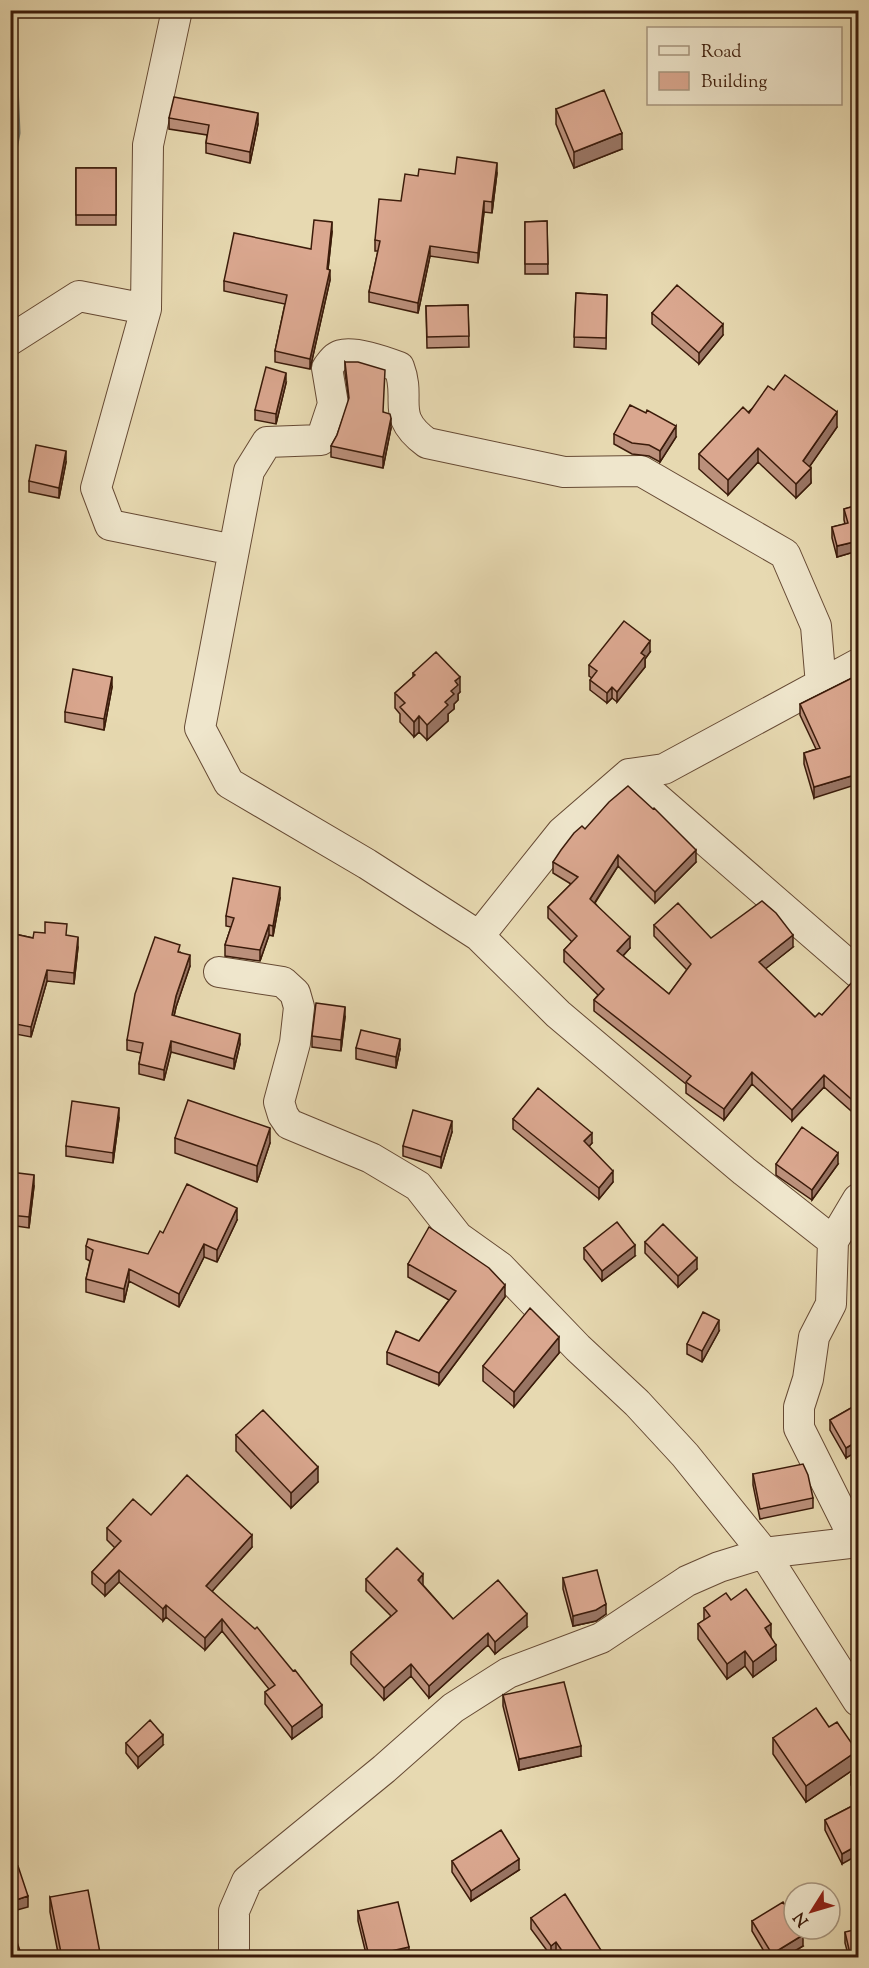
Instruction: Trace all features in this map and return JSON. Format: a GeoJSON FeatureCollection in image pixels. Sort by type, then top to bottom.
{"type":"FeatureCollection","features":[{"type":"Feature","properties":{"kind":"street"},"geometry":{"type":"LineString","coordinates":[[177,10],[148,145],[146,309],[96,488],[110,525],[234,550]]}},
{"type":"Feature","properties":{"kind":"street"},"geometry":{"type":"LineString","coordinates":[[10,340],[79,296],[146,309]]}},
{"type":"Feature","properties":{"kind":"street"},"geometry":{"type":"LineString","coordinates":[[821,685],[816,626],[785,554],[641,471],[564,472],[427,443],[414,433],[404,417],[403,378],[399,367],[379,359],[342,354],[335,358],[327,368],[333,404],[321,440],[267,442],[249,471],[200,728],[229,783],[367,864],[479,936],[558,1014],[744,1171],[833,1241]]}},
{"type":"Feature","properties":{"kind":"street"},"geometry":{"type":"LineString","coordinates":[[479,936],[562,832],[629,774],[664,769],[858,664]]}},
{"type":"Feature","properties":{"kind":"street"},"geometry":{"type":"LineString","coordinates":[[629,774],[858,973]]}},
{"type":"Feature","properties":{"kind":"street"},"geometry":{"type":"LineString","coordinates":[[219,972],[283,982],[295,993],[298,1008],[295,1043],[279,1102],[289,1124],[371,1158],[418,1186],[458,1237],[500,1267],[578,1348],[645,1412],[685,1455],[764,1553],[858,1701]]}},
{"type":"Feature","properties":{"kind":"street"},"geometry":{"type":"LineString","coordinates":[[231,1957],[234,1911],[247,1881],[384,1769],[453,1708],[508,1673],[602,1638],[687,1581],[720,1567],[764,1553],[857,1542],[799,1428],[799,1407],[808,1379],[814,1337],[831,1304],[833,1241],[858,1199]]}},
{"type":"Feature","properties":{"kind":"building"},"geometry":{"type":"Polygon","coordinates":[[[604,90],[622,133],[574,152],[556,109],[604,90]]]}},
{"type":"Feature","properties":{"kind":"building"},"geometry":{"type":"Polygon","coordinates":[[[174,97],[258,113],[250,152],[206,143],[209,125],[169,118],[174,97]]]}},
{"type":"Feature","properties":{"kind":"building"},"geometry":{"type":"Polygon","coordinates":[[[457,157],[497,163],[492,202],[484,201],[478,253],[430,246],[418,303],[369,292],[380,241],[375,240],[379,199],[401,201],[405,174],[418,176],[419,169],[455,174],[457,157]]]}},
{"type":"Feature","properties":{"kind":"building"},"geometry":{"type":"Polygon","coordinates":[[[76,168],[116,168],[116,215],[76,215],[76,168]]]}},
{"type":"Feature","properties":{"kind":"building"},"geometry":{"type":"Polygon","coordinates":[[[314,220],[332,222],[327,269],[330,270],[310,359],[275,351],[287,295],[224,281],[234,233],[311,249],[314,220]]]}},
{"type":"Feature","properties":{"kind":"building"},"geometry":{"type":"Polygon","coordinates":[[[547,221],[548,264],[525,264],[525,222],[547,221]]]}},
{"type":"Feature","properties":{"kind":"building"},"geometry":{"type":"Polygon","coordinates":[[[677,285],[723,324],[699,353],[652,313],[677,285]]]}},
{"type":"Feature","properties":{"kind":"building"},"geometry":{"type":"Polygon","coordinates":[[[576,293],[607,295],[606,338],[574,337],[576,293]]]}},
{"type":"Feature","properties":{"kind":"building"},"geometry":{"type":"Polygon","coordinates":[[[468,305],[469,336],[427,337],[426,306],[468,305]]]}},
{"type":"Feature","properties":{"kind":"building"},"geometry":{"type":"Polygon","coordinates":[[[345,362],[358,362],[385,370],[383,412],[390,414],[391,418],[383,457],[331,446],[349,398],[345,362]]]}},
{"type":"Feature","properties":{"kind":"building"},"geometry":{"type":"Polygon","coordinates":[[[266,367],[286,373],[276,414],[255,410],[266,367]]]}},
{"type":"Feature","properties":{"kind":"building"},"geometry":{"type":"Polygon","coordinates":[[[785,375],[837,412],[803,461],[811,468],[796,484],[758,448],[728,480],[699,454],[743,407],[749,413],[768,386],[774,390],[785,375]]]}},
{"type":"Feature","properties":{"kind":"building"},"geometry":{"type":"Polygon","coordinates":[[[630,405],[646,413],[647,410],[676,426],[660,451],[649,445],[632,443],[614,434],[630,405]]]}},
{"type":"Feature","properties":{"kind":"building"},"geometry":{"type":"Polygon","coordinates":[[[36,445],[66,451],[59,488],[29,481],[36,445]]]}},
{"type":"Feature","properties":{"kind":"building"},"geometry":{"type":"Polygon","coordinates":[[[858,505],[858,550],[856,551],[854,542],[837,546],[832,527],[848,523],[844,509],[858,505]]]}},
{"type":"Feature","properties":{"kind":"building"},"geometry":{"type":"Polygon","coordinates":[[[624,621],[650,641],[641,653],[645,656],[617,692],[612,687],[607,693],[590,680],[597,671],[589,665],[624,621]]]}},
{"type":"Feature","properties":{"kind":"building"},"geometry":{"type":"Polygon","coordinates":[[[436,652],[460,677],[455,681],[458,685],[451,691],[454,694],[445,702],[448,705],[427,725],[419,716],[414,722],[400,707],[405,703],[395,693],[436,652]]]}},
{"type":"Feature","properties":{"kind":"building"},"geometry":{"type":"Polygon","coordinates":[[[73,669],[112,677],[104,719],[65,712],[73,669]]]}},
{"type":"Feature","properties":{"kind":"building"},"geometry":{"type":"Polygon","coordinates":[[[858,675],[858,774],[814,787],[804,753],[820,748],[800,704],[858,675]]]}},
{"type":"Feature","properties":{"kind":"building"},"geometry":{"type":"Polygon","coordinates":[[[628,786],[696,850],[655,892],[618,855],[590,899],[630,937],[617,951],[669,994],[691,964],[654,925],[678,903],[711,938],[762,901],[776,913],[793,935],[759,962],[815,1017],[819,1013],[822,1015],[854,980],[858,984],[858,1105],[824,1075],[792,1110],[752,1072],[724,1109],[686,1082],[691,1076],[594,1000],[604,989],[564,950],[577,936],[548,907],[578,877],[553,862],[574,833],[582,826],[585,829],[609,802],[628,786]]]}},
{"type":"Feature","properties":{"kind":"building"},"geometry":{"type":"Polygon","coordinates":[[[233,878],[280,887],[273,926],[269,925],[260,950],[225,945],[234,918],[226,916],[233,878]]]}},
{"type":"Feature","properties":{"kind":"building"},"geometry":{"type":"Polygon","coordinates":[[[45,922],[67,924],[66,935],[78,937],[74,973],[47,970],[31,1027],[10,1023],[10,933],[33,938],[34,932],[45,933],[45,922]]]}},
{"type":"Feature","properties":{"kind":"building"},"geometry":{"type":"Polygon","coordinates":[[[155,937],[180,945],[178,952],[190,955],[172,1015],[240,1034],[234,1059],[171,1041],[164,1070],[139,1064],[143,1043],[127,1040],[135,994],[155,937]]]}},
{"type":"Feature","properties":{"kind":"building"},"geometry":{"type":"Polygon","coordinates":[[[316,1003],[345,1007],[341,1040],[312,1036],[316,1003]]]}},
{"type":"Feature","properties":{"kind":"building"},"geometry":{"type":"Polygon","coordinates":[[[361,1030],[400,1039],[396,1057],[356,1048],[361,1030]]]}},
{"type":"Feature","properties":{"kind":"building"},"geometry":{"type":"Polygon","coordinates":[[[538,1088],[592,1133],[584,1141],[613,1171],[599,1188],[513,1119],[538,1088]]]}},
{"type":"Feature","properties":{"kind":"building"},"geometry":{"type":"Polygon","coordinates":[[[188,1100],[270,1128],[257,1166],[175,1138],[188,1100]]]}},
{"type":"Feature","properties":{"kind":"building"},"geometry":{"type":"Polygon","coordinates":[[[72,1101],[119,1108],[113,1153],[66,1146],[72,1101]]]}},
{"type":"Feature","properties":{"kind":"building"},"geometry":{"type":"Polygon","coordinates":[[[413,1110],[452,1121],[441,1157],[403,1146],[413,1110]]]}},
{"type":"Feature","properties":{"kind":"building"},"geometry":{"type":"Polygon","coordinates":[[[802,1127],[838,1153],[812,1190],[776,1164],[802,1127]]]}},
{"type":"Feature","properties":{"kind":"building"},"geometry":{"type":"Polygon","coordinates":[[[10,1172],[34,1175],[29,1217],[10,1215],[10,1172]]]}},
{"type":"Feature","properties":{"kind":"building"},"geometry":{"type":"Polygon","coordinates":[[[187,1184],[237,1208],[217,1250],[204,1244],[179,1294],[129,1269],[124,1289],[86,1279],[93,1250],[86,1246],[88,1239],[148,1254],[160,1231],[163,1233],[187,1184]]]}},
{"type":"Feature","properties":{"kind":"building"},"geometry":{"type":"Polygon","coordinates":[[[617,1222],[635,1245],[602,1271],[584,1248],[617,1222]]]}},
{"type":"Feature","properties":{"kind":"building"},"geometry":{"type":"Polygon","coordinates":[[[663,1224],[697,1258],[678,1276],[645,1242],[663,1224]]]}},
{"type":"Feature","properties":{"kind":"building"},"geometry":{"type":"Polygon","coordinates":[[[429,1227],[489,1268],[505,1285],[439,1373],[387,1352],[396,1331],[419,1341],[456,1291],[408,1264],[429,1227]]]}},
{"type":"Feature","properties":{"kind":"building"},"geometry":{"type":"Polygon","coordinates":[[[530,1308],[559,1337],[514,1392],[483,1366],[530,1308]]]}},
{"type":"Feature","properties":{"kind":"building"},"geometry":{"type":"Polygon","coordinates":[[[703,1312],[719,1320],[702,1351],[687,1344],[703,1312]]]}},
{"type":"Feature","properties":{"kind":"building"},"geometry":{"type":"Polygon","coordinates":[[[858,1404],[858,1441],[846,1448],[830,1420],[858,1404]]]}},
{"type":"Feature","properties":{"kind":"building"},"geometry":{"type":"Polygon","coordinates":[[[263,1410],[318,1467],[291,1493],[236,1435],[263,1410]]]}},
{"type":"Feature","properties":{"kind":"building"},"geometry":{"type":"Polygon","coordinates":[[[803,1464],[813,1498],[760,1509],[753,1474],[803,1464]]]}},
{"type":"Feature","properties":{"kind":"building"},"geometry":{"type":"Polygon","coordinates":[[[187,1475],[252,1535],[206,1586],[255,1629],[257,1627],[322,1705],[292,1727],[265,1692],[275,1685],[222,1619],[205,1638],[166,1605],[163,1609],[119,1570],[105,1584],[92,1572],[121,1541],[107,1528],[133,1499],[151,1515],[187,1475]]]}},
{"type":"Feature","properties":{"kind":"building"},"geometry":{"type":"Polygon","coordinates":[[[397,1548],[423,1574],[418,1580],[453,1619],[498,1580],[527,1614],[495,1642],[488,1633],[429,1686],[411,1664],[384,1688],[351,1652],[397,1611],[366,1579],[397,1548]]]}},
{"type":"Feature","properties":{"kind":"building"},"geometry":{"type":"Polygon","coordinates":[[[597,1570],[606,1604],[596,1610],[573,1616],[563,1578],[597,1570]]]}},
{"type":"Feature","properties":{"kind":"building"},"geometry":{"type":"Polygon","coordinates":[[[746,1589],[771,1624],[765,1628],[776,1645],[753,1662],[745,1651],[727,1664],[698,1624],[710,1616],[704,1608],[726,1593],[731,1600],[746,1589]]]}},
{"type":"Feature","properties":{"kind":"building"},"geometry":{"type":"Polygon","coordinates":[[[564,1682],[581,1746],[519,1759],[503,1695],[564,1682]]]}},
{"type":"Feature","properties":{"kind":"building"},"geometry":{"type":"Polygon","coordinates":[[[816,1708],[829,1727],[837,1722],[857,1751],[806,1786],[773,1738],[816,1708]]]}},
{"type":"Feature","properties":{"kind":"building"},"geometry":{"type":"Polygon","coordinates":[[[150,1720],[163,1735],[138,1757],[126,1743],[150,1720]]]}},
{"type":"Feature","properties":{"kind":"building"},"geometry":{"type":"Polygon","coordinates":[[[858,1770],[858,1787],[851,1775],[858,1770]]]}},
{"type":"Feature","properties":{"kind":"building"},"geometry":{"type":"Polygon","coordinates":[[[858,1803],[858,1845],[842,1854],[825,1820],[858,1803]]]}},
{"type":"Feature","properties":{"kind":"building"},"geometry":{"type":"Polygon","coordinates":[[[501,1830],[519,1859],[471,1891],[452,1861],[501,1830]]]}},
{"type":"Feature","properties":{"kind":"building"},"geometry":{"type":"Polygon","coordinates":[[[18,1866],[28,1896],[10,1902],[10,1868],[18,1866]]]}},
{"type":"Feature","properties":{"kind":"building"},"geometry":{"type":"Polygon","coordinates":[[[88,1890],[101,1958],[62,1958],[50,1897],[88,1890]]]}},
{"type":"Feature","properties":{"kind":"building"},"geometry":{"type":"Polygon","coordinates":[[[565,1894],[606,1958],[567,1958],[556,1942],[551,1946],[531,1918],[565,1894]]]}},
{"type":"Feature","properties":{"kind":"building"},"geometry":{"type":"Polygon","coordinates":[[[398,1902],[409,1947],[369,1956],[358,1911],[398,1902]]]}},
{"type":"Feature","properties":{"kind":"building"},"geometry":{"type":"Polygon","coordinates":[[[782,1903],[782,1941],[793,1941],[772,1954],[752,1921],[782,1903]]]}},
{"type":"Feature","properties":{"kind":"building"},"geometry":{"type":"Polygon","coordinates":[[[10,1921],[20,1951],[10,1954],[10,1921]]]}},
{"type":"Feature","properties":{"kind":"building"},"geometry":{"type":"Polygon","coordinates":[[[858,1929],[858,1958],[851,1958],[845,1932],[858,1929]]]}},
{"type":"Feature","properties":{"kind":"waterway"},"geometry":{"type":"LineString","coordinates":[[10,171],[17,133],[12,10]]}}]}
